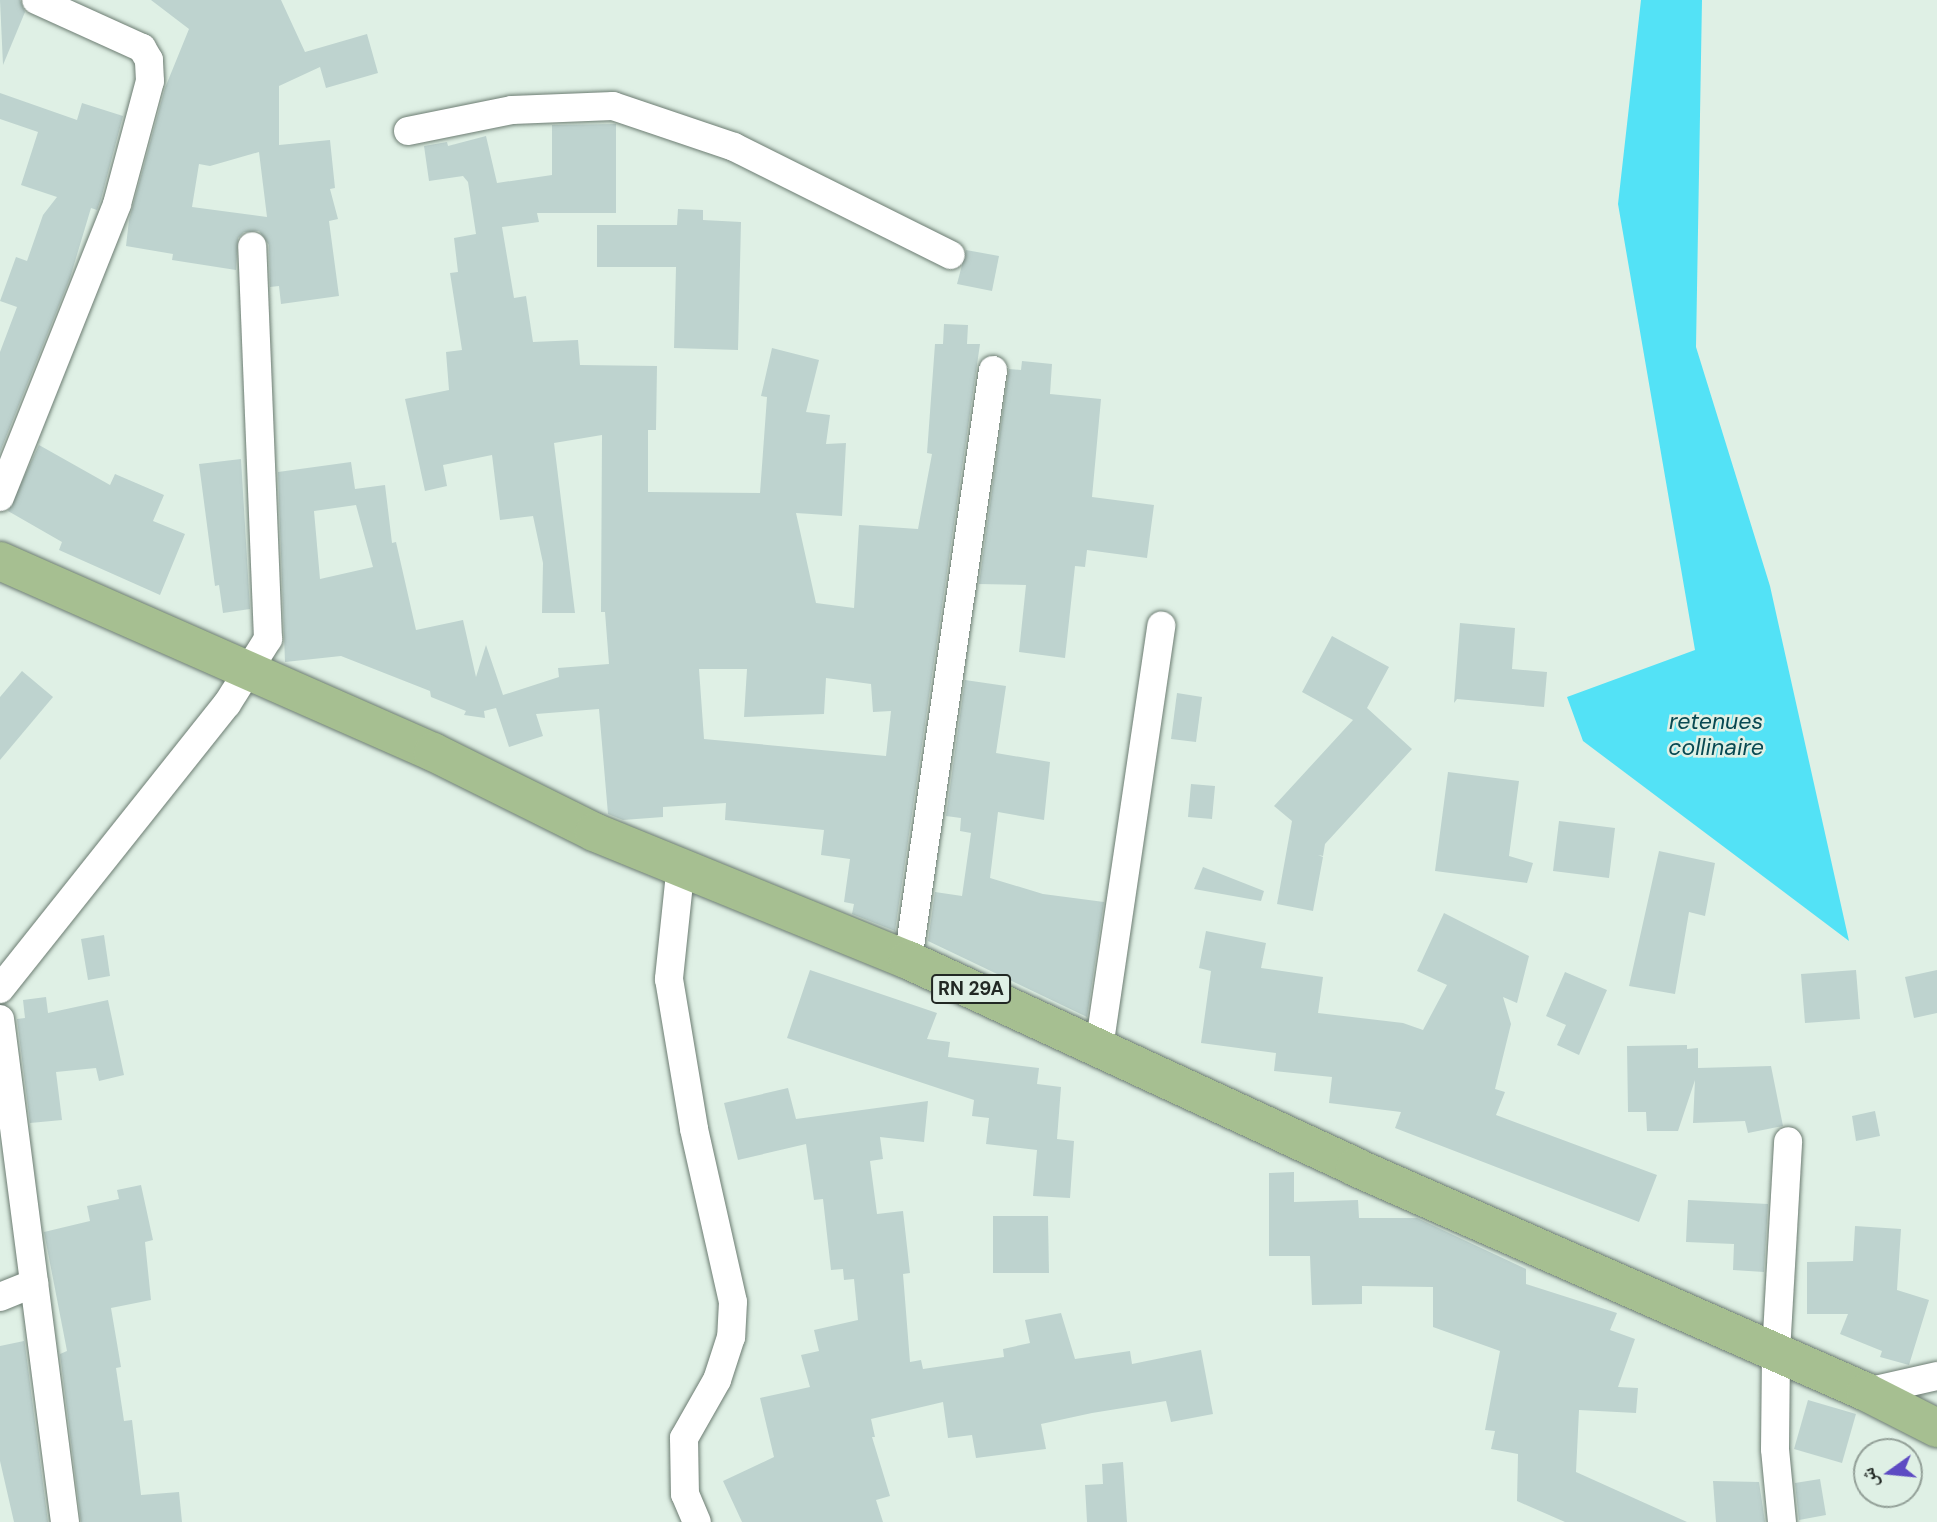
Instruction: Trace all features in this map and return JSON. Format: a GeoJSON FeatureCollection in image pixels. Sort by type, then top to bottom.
{"type":"FeatureCollection","features":[{"type":"Feature","properties":{"kind":"main road","name":"RN 29A"},"geometry":{"type":"LineString","coordinates":[[0,561],[433,752],[594,832],[681,864],[908,960],[1355,1167],[1866,1392],[1937,1428]]}},
{"type":"Feature","properties":{"kind":"street"},"geometry":{"type":"LineString","coordinates":[[0,497],[117,204],[150,81],[149,60],[142,48],[36,0]]}},
{"type":"Feature","properties":{"kind":"street"},"geometry":{"type":"LineString","coordinates":[[408,131],[512,110],[613,106],[734,147],[951,255]]}},
{"type":"Feature","properties":{"kind":"street"},"geometry":{"type":"LineString","coordinates":[[0,989],[249,671],[268,639],[252,246]]}},
{"type":"Feature","properties":{"kind":"street"},"geometry":{"type":"LineString","coordinates":[[908,960],[993,370]]}},
{"type":"Feature","properties":{"kind":"street"},"geometry":{"type":"LineString","coordinates":[[1099,1048],[1161,626]]}},
{"type":"Feature","properties":{"kind":"street"},"geometry":{"type":"LineString","coordinates":[[681,864],[670,979],[694,1129],[733,1302],[731,1337],[717,1380],[684,1438],[685,1494],[697,1522]]}},
{"type":"Feature","properties":{"kind":"street"},"geometry":{"type":"LineString","coordinates":[[0,1019],[65,1522]]}},
{"type":"Feature","properties":{"kind":"street"},"geometry":{"type":"LineString","coordinates":[[1782,1522],[1775,1449],[1776,1352],[1788,1141]]}},
{"type":"Feature","properties":{"kind":"street"},"geometry":{"type":"LineString","coordinates":[[0,1297],[34,1283]]}},
{"type":"Feature","properties":{"kind":"street"},"geometry":{"type":"LineString","coordinates":[[1866,1392],[1937,1376]]}},
{"type":"Feature","properties":{"kind":"water","name":"retenues collinaire"},"geometry":{"type":"Polygon","coordinates":[[[1641,0],[1702,0],[1696,347],[1770,586],[1849,941],[1583,741],[1567,697],[1695,650],[1618,204],[1641,0]]]}},
{"type":"Feature","properties":{"kind":"building"},"geometry":{"type":"Polygon","coordinates":[[[0,0],[20,0],[25,12],[3,65],[0,0]]]}},
{"type":"Feature","properties":{"kind":"building"},"geometry":{"type":"Polygon","coordinates":[[[151,0],[281,0],[305,52],[367,34],[378,73],[326,88],[320,67],[279,86],[279,145],[330,140],[335,188],[330,189],[338,219],[329,221],[339,296],[281,304],[279,286],[270,287],[269,245],[259,231],[244,232],[238,238],[236,270],[172,260],[173,254],[126,246],[129,220],[165,88],[189,29],[151,0]],[[259,152],[210,166],[199,164],[192,207],[267,217],[259,152]]]}},
{"type":"Feature","properties":{"kind":"building"},"geometry":{"type":"Polygon","coordinates":[[[0,93],[77,120],[82,103],[123,116],[97,210],[91,208],[70,278],[0,452],[0,352],[17,307],[0,301],[16,257],[27,261],[43,215],[57,197],[21,185],[38,132],[0,119],[0,93]]]}},
{"type":"Feature","properties":{"kind":"building"},"geometry":{"type":"Polygon","coordinates":[[[616,124],[616,213],[537,213],[539,222],[502,227],[514,298],[526,296],[533,342],[578,340],[580,365],[657,366],[656,430],[648,430],[648,492],[760,493],[767,397],[761,396],[772,348],[819,360],[806,412],[830,415],[826,444],[846,443],[842,516],[796,513],[816,603],[854,608],[859,525],[918,529],[932,454],[927,453],[935,344],[943,344],[944,324],[968,325],[967,344],[980,344],[895,931],[852,914],[854,904],[844,902],[850,859],[821,855],[824,830],[725,820],[726,803],[663,807],[663,817],[623,820],[608,814],[599,709],[536,714],[543,736],[509,747],[496,708],[484,711],[485,718],[464,715],[466,711],[431,697],[430,691],[341,656],[285,662],[278,472],[351,462],[355,489],[385,485],[392,543],[396,542],[416,630],[463,620],[476,677],[486,645],[503,695],[559,677],[558,668],[609,664],[605,612],[601,612],[602,435],[554,443],[575,613],[542,613],[543,563],[533,516],[500,520],[492,455],[443,465],[447,486],[425,491],[405,399],[449,390],[446,352],[462,350],[450,273],[458,272],[454,238],[476,234],[468,182],[463,176],[429,181],[424,146],[447,142],[448,146],[486,136],[497,183],[552,175],[552,125],[616,124]],[[356,505],[314,511],[320,579],[373,567],[356,505]],[[699,669],[704,739],[886,756],[891,711],[873,712],[871,684],[826,678],[824,714],[744,717],[747,669],[699,669]]]}},
{"type":"Feature","properties":{"kind":"building"},"geometry":{"type":"Polygon","coordinates":[[[678,209],[703,210],[703,220],[741,222],[738,350],[674,348],[676,267],[597,267],[597,225],[677,225],[678,209]]]}},
{"type":"Feature","properties":{"kind":"building"},"geometry":{"type":"Polygon","coordinates":[[[966,250],[999,256],[992,291],[957,284],[966,250]]]}},
{"type":"Feature","properties":{"kind":"building"},"geometry":{"type":"Polygon","coordinates":[[[1022,361],[1052,364],[1050,394],[1101,399],[1092,497],[1154,505],[1147,558],[1087,550],[1085,567],[1075,566],[1065,658],[1019,652],[1026,585],[979,584],[1009,369],[1021,370],[1022,361]]]}},
{"type":"Feature","properties":{"kind":"building"},"geometry":{"type":"Polygon","coordinates":[[[39,445],[110,485],[115,474],[164,495],[153,521],[185,534],[160,595],[59,550],[62,542],[8,511],[39,445]]]}},
{"type":"Feature","properties":{"kind":"building"},"geometry":{"type":"Polygon","coordinates":[[[241,459],[250,609],[223,613],[219,585],[215,586],[199,464],[241,459]]]}},
{"type":"Feature","properties":{"kind":"building"},"geometry":{"type":"Polygon","coordinates":[[[1460,623],[1515,628],[1512,669],[1547,672],[1544,707],[1457,699],[1454,703],[1460,623]]]}},
{"type":"Feature","properties":{"kind":"building"},"geometry":{"type":"Polygon","coordinates":[[[1332,636],[1389,667],[1367,708],[1412,749],[1325,844],[1323,856],[1318,855],[1323,857],[1313,911],[1277,904],[1292,821],[1274,806],[1353,720],[1302,692],[1332,636]]]}},
{"type":"Feature","properties":{"kind":"building"},"geometry":{"type":"Polygon","coordinates":[[[22,671],[53,697],[0,760],[0,697],[22,671]]]}},
{"type":"Feature","properties":{"kind":"building"},"geometry":{"type":"Polygon","coordinates":[[[965,680],[1006,686],[996,753],[1050,762],[1044,820],[998,812],[990,878],[1043,894],[1104,902],[1087,1017],[928,941],[935,892],[962,896],[971,833],[960,831],[961,818],[946,816],[965,680]]]}},
{"type":"Feature","properties":{"kind":"building"},"geometry":{"type":"Polygon","coordinates":[[[1177,693],[1202,697],[1196,742],[1171,739],[1177,693]]]}},
{"type":"Feature","properties":{"kind":"building"},"geometry":{"type":"Polygon","coordinates":[[[1448,772],[1519,781],[1509,856],[1533,863],[1527,883],[1435,871],[1448,772]]]}},
{"type":"Feature","properties":{"kind":"building"},"geometry":{"type":"Polygon","coordinates":[[[1191,784],[1215,786],[1212,819],[1188,817],[1191,784]]]}},
{"type":"Feature","properties":{"kind":"building"},"geometry":{"type":"Polygon","coordinates":[[[1559,821],[1615,828],[1609,878],[1553,871],[1559,821]]]}},
{"type":"Feature","properties":{"kind":"building"},"geometry":{"type":"Polygon","coordinates":[[[1659,851],[1715,863],[1705,916],[1689,912],[1675,994],[1629,986],[1659,851]]]}},
{"type":"Feature","properties":{"kind":"building"},"geometry":{"type":"Polygon","coordinates":[[[1203,867],[1264,891],[1261,901],[1194,889],[1203,867]]]}},
{"type":"Feature","properties":{"kind":"building"},"geometry":{"type":"Polygon","coordinates":[[[1444,913],[1529,956],[1517,1003],[1503,997],[1511,1024],[1495,1089],[1505,1092],[1496,1115],[1657,1175],[1639,1222],[1395,1128],[1401,1112],[1329,1103],[1332,1077],[1274,1071],[1276,1053],[1201,1043],[1211,971],[1199,968],[1206,931],[1266,943],[1261,968],[1323,977],[1318,1013],[1403,1023],[1423,1030],[1447,985],[1417,971],[1444,913]]]}},
{"type":"Feature","properties":{"kind":"building"},"geometry":{"type":"Polygon","coordinates":[[[104,935],[110,976],[88,980],[81,939],[104,935]]]}},
{"type":"Feature","properties":{"kind":"building"},"geometry":{"type":"Polygon","coordinates":[[[810,970],[937,1013],[927,1039],[950,1042],[948,1057],[1039,1068],[1037,1084],[1061,1087],[1057,1139],[1074,1141],[1070,1198],[1033,1196],[1037,1150],[986,1144],[989,1118],[972,1116],[974,1100],[787,1038],[810,970]]]}},
{"type":"Feature","properties":{"kind":"building"},"geometry":{"type":"Polygon","coordinates":[[[1856,970],[1860,1019],[1805,1023],[1801,974],[1856,970]]]}},
{"type":"Feature","properties":{"kind":"building"},"geometry":{"type":"Polygon","coordinates":[[[1937,970],[1937,1013],[1914,1018],[1905,977],[1937,970]]]}},
{"type":"Feature","properties":{"kind":"building"},"geometry":{"type":"Polygon","coordinates":[[[1565,972],[1607,990],[1579,1055],[1557,1045],[1566,1025],[1546,1016],[1565,972]]]}},
{"type":"Feature","properties":{"kind":"building"},"geometry":{"type":"Polygon","coordinates":[[[46,997],[48,1013],[108,1000],[124,1075],[99,1081],[96,1068],[56,1072],[62,1120],[30,1123],[17,1019],[25,1018],[23,1000],[46,997]]]}},
{"type":"Feature","properties":{"kind":"building"},"geometry":{"type":"Polygon","coordinates":[[[1687,1045],[1687,1049],[1698,1048],[1698,1068],[1771,1066],[1783,1126],[1748,1133],[1745,1121],[1693,1123],[1695,1080],[1678,1131],[1647,1131],[1646,1112],[1628,1112],[1627,1046],[1687,1045]]]}},
{"type":"Feature","properties":{"kind":"building"},"geometry":{"type":"Polygon","coordinates":[[[788,1088],[796,1119],[928,1101],[924,1142],[880,1137],[883,1159],[870,1161],[877,1214],[903,1211],[910,1273],[903,1274],[910,1362],[921,1360],[923,1369],[1004,1357],[1003,1349],[1030,1343],[1025,1320],[1061,1313],[1075,1359],[1130,1351],[1132,1364],[1201,1350],[1213,1414],[1171,1422],[1166,1401],[1092,1413],[1041,1424],[1046,1449],[976,1458],[972,1435],[948,1438],[943,1402],[871,1419],[875,1437],[872,1437],[890,1496],[876,1500],[883,1522],[742,1522],[723,1481],[774,1457],[760,1398],[810,1387],[801,1355],[819,1351],[814,1330],[858,1320],[854,1279],[844,1280],[843,1269],[831,1270],[823,1199],[814,1200],[806,1144],[738,1160],[724,1103],[788,1088]]]}},
{"type":"Feature","properties":{"kind":"building"},"geometry":{"type":"Polygon","coordinates":[[[1875,1111],[1880,1136],[1856,1141],[1852,1116],[1875,1111]]]}},
{"type":"Feature","properties":{"kind":"building"},"geometry":{"type":"Polygon","coordinates":[[[1294,1172],[1294,1202],[1358,1200],[1359,1218],[1417,1218],[1526,1269],[1526,1284],[1617,1313],[1610,1330],[1635,1339],[1618,1387],[1638,1388],[1636,1413],[1579,1410],[1576,1472],[1687,1522],[1565,1522],[1517,1501],[1518,1454],[1491,1449],[1495,1431],[1485,1430],[1500,1351],[1433,1327],[1433,1287],[1362,1286],[1362,1304],[1312,1305],[1310,1256],[1269,1256],[1269,1173],[1294,1172]]]}},
{"type":"Feature","properties":{"kind":"building"},"geometry":{"type":"Polygon","coordinates":[[[141,1185],[153,1240],[145,1242],[151,1300],[111,1308],[121,1367],[116,1368],[124,1421],[132,1420],[141,1495],[179,1492],[182,1522],[81,1522],[60,1354],[67,1351],[44,1232],[90,1221],[87,1206],[119,1199],[117,1190],[141,1185]]]}},
{"type":"Feature","properties":{"kind":"building"},"geometry":{"type":"Polygon","coordinates":[[[1688,1200],[1768,1204],[1764,1272],[1733,1270],[1734,1244],[1686,1242],[1688,1200]]]}},
{"type":"Feature","properties":{"kind":"building"},"geometry":{"type":"Polygon","coordinates":[[[993,1216],[1048,1216],[1049,1273],[993,1273],[993,1216]]]}},
{"type":"Feature","properties":{"kind":"building"},"geometry":{"type":"Polygon","coordinates":[[[1855,1226],[1901,1229],[1897,1290],[1929,1300],[1909,1365],[1880,1357],[1882,1351],[1840,1334],[1848,1314],[1807,1314],[1807,1262],[1853,1261],[1855,1226]]]}},
{"type":"Feature","properties":{"kind":"building"},"geometry":{"type":"Polygon","coordinates":[[[22,1322],[48,1522],[14,1522],[0,1461],[0,1346],[24,1341],[22,1322]]]}},
{"type":"Feature","properties":{"kind":"building"},"geometry":{"type":"Polygon","coordinates":[[[1808,1400],[1856,1414],[1842,1463],[1794,1449],[1808,1400]]]}},
{"type":"Feature","properties":{"kind":"building"},"geometry":{"type":"Polygon","coordinates":[[[1123,1462],[1127,1522],[1087,1522],[1085,1485],[1103,1484],[1102,1464],[1123,1462]]]}},
{"type":"Feature","properties":{"kind":"building"},"geometry":{"type":"Polygon","coordinates":[[[1820,1479],[1826,1515],[1799,1520],[1795,1483],[1820,1479]]]}},
{"type":"Feature","properties":{"kind":"building"},"geometry":{"type":"Polygon","coordinates":[[[1713,1481],[1759,1482],[1765,1522],[1716,1522],[1713,1481]]]}}]}
